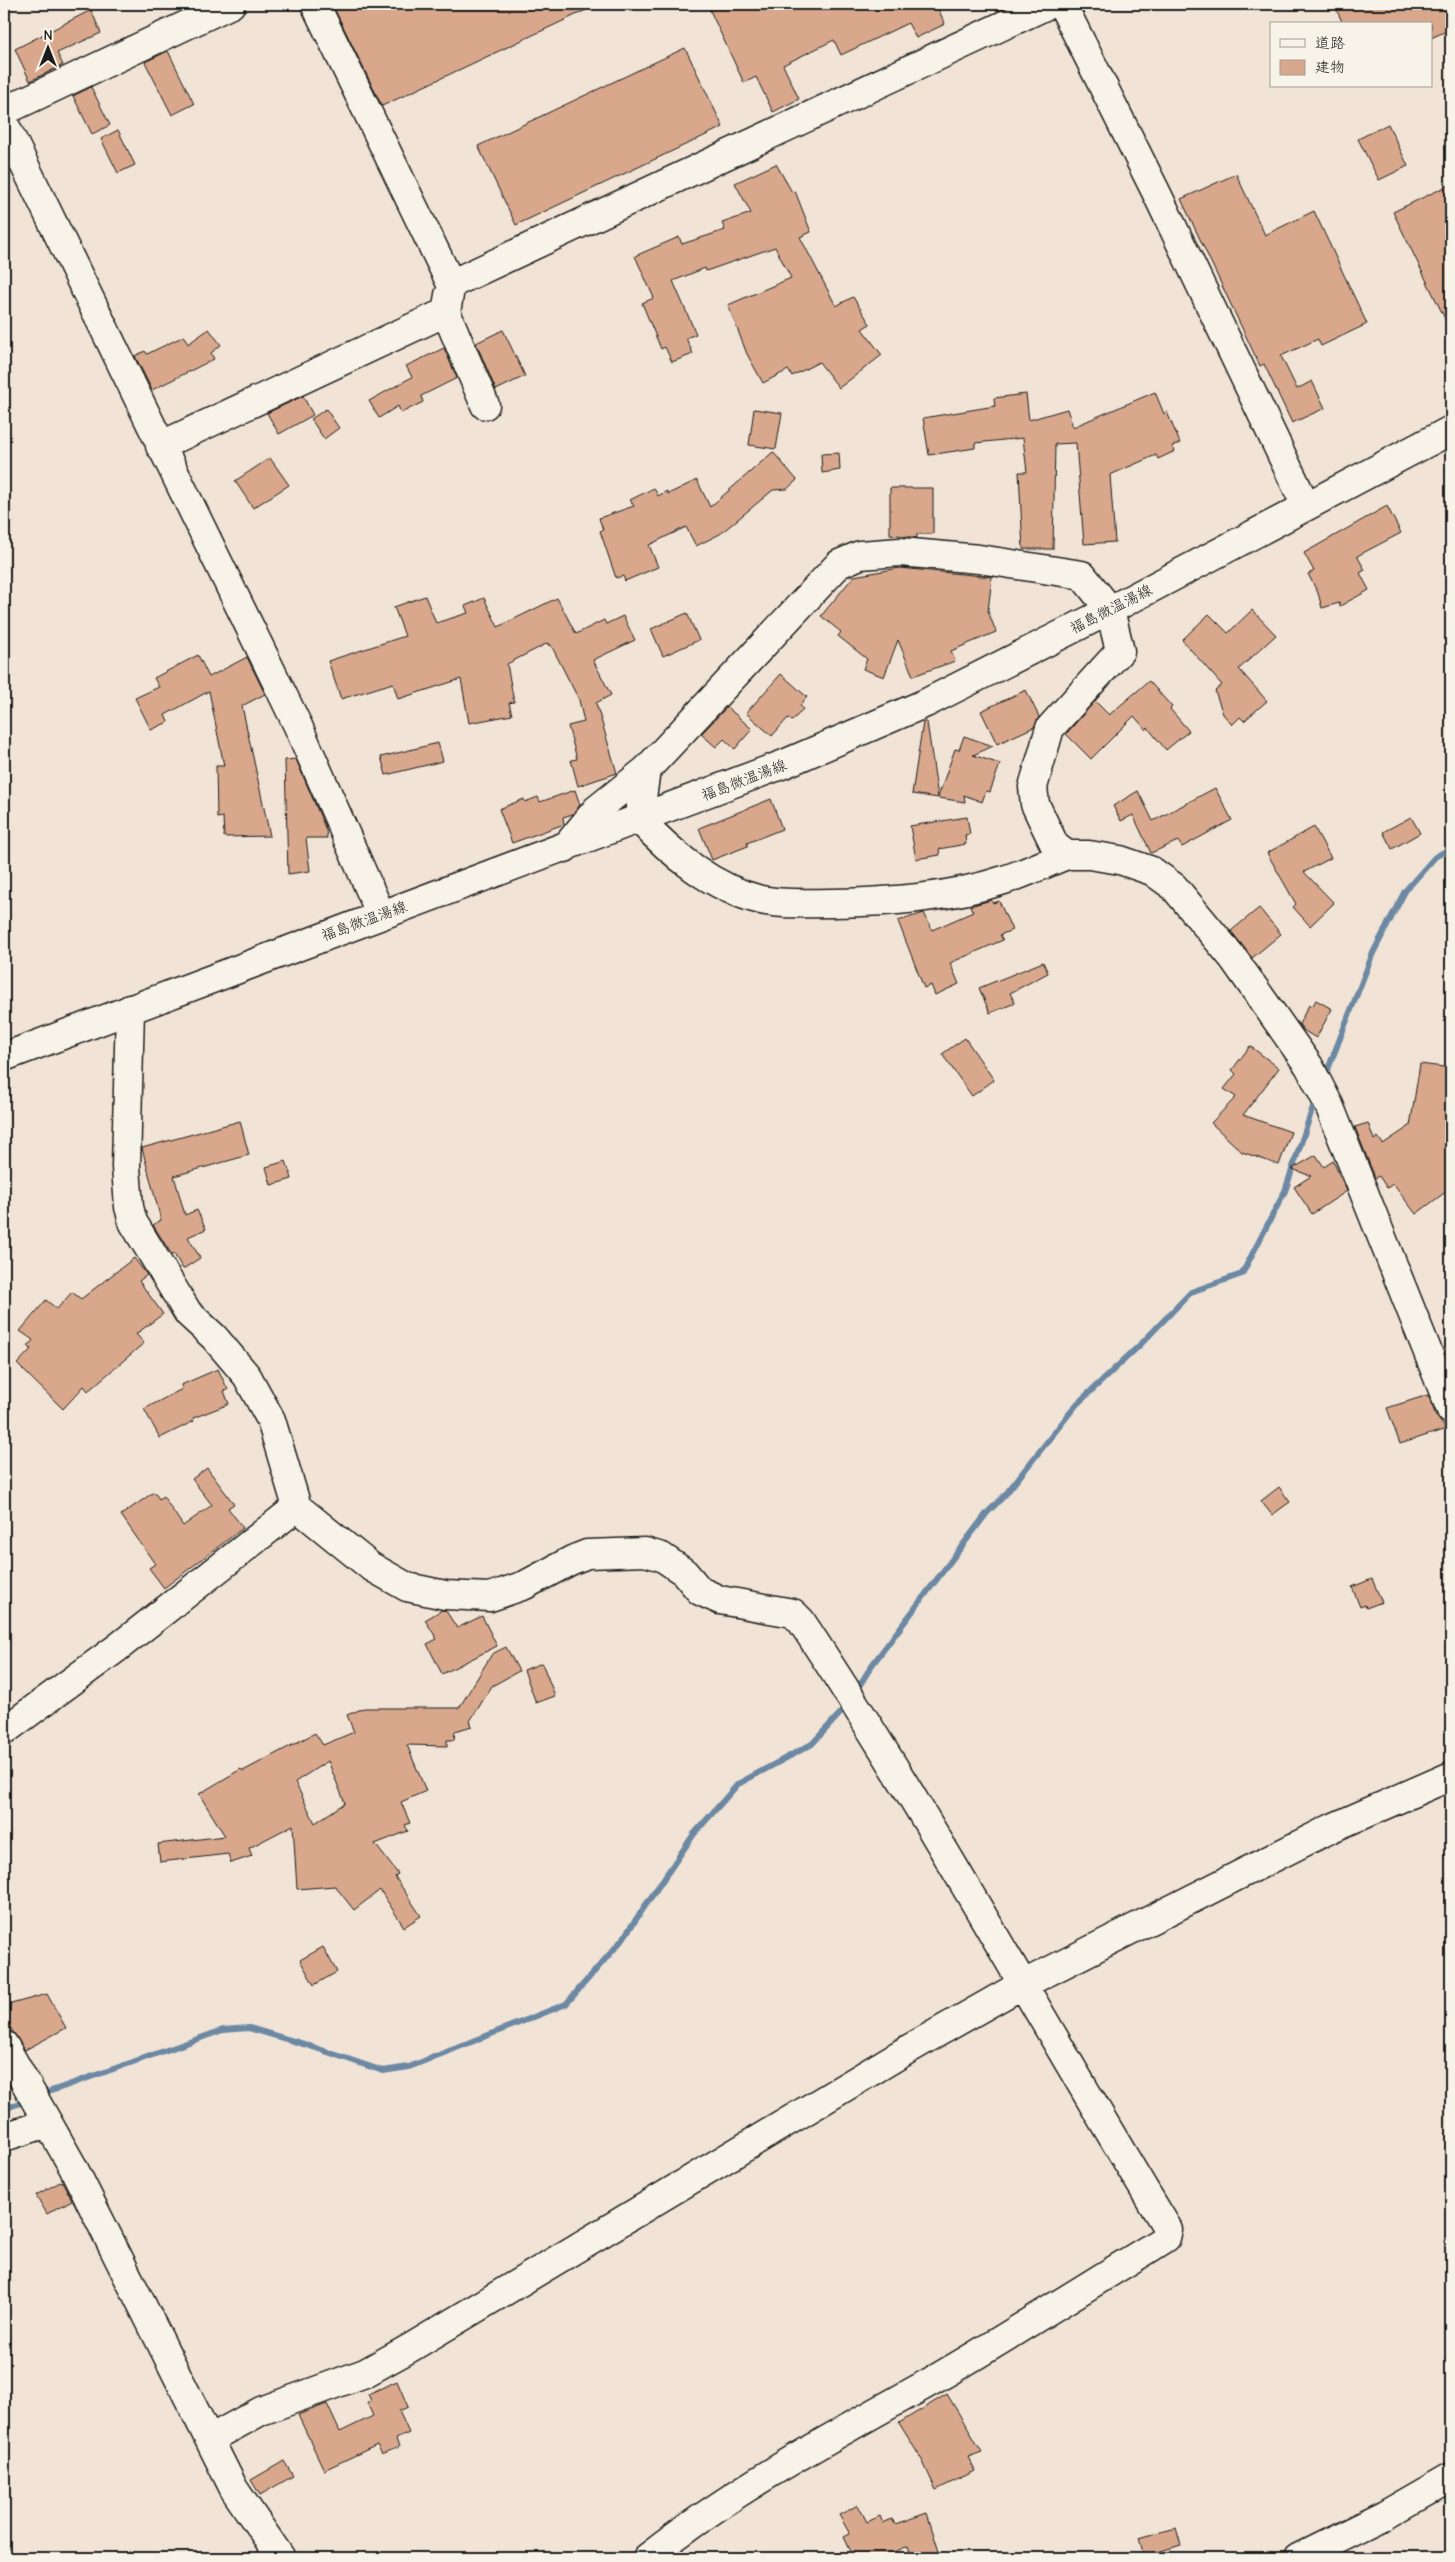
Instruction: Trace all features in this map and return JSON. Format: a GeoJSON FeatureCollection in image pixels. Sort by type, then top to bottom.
{"type":"FeatureCollection","features":[{"type":"Feature","properties":{"kind":"street"},"geometry":{"type":"LineString","coordinates":[[4,111],[231,4]]}},
{"type":"Feature","properties":{"kind":"street"},"geometry":{"type":"LineString","coordinates":[[315,4],[451,284],[446,312],[485,405]]}},
{"type":"Feature","properties":{"kind":"street"},"geometry":{"type":"LineString","coordinates":[[451,284],[1049,4]]}},
{"type":"Feature","properties":{"kind":"street"},"geometry":{"type":"LineString","coordinates":[[1062,4],[1153,185],[1306,506]]}},
{"type":"Feature","properties":{"kind":"street"},"geometry":{"type":"LineString","coordinates":[[4,123],[298,726],[381,915]]}},
{"type":"Feature","properties":{"kind":"street"},"geometry":{"type":"LineString","coordinates":[[160,446],[446,312]]}},
{"type":"Feature","properties":{"kind":"street","name":"福島微温湯線"},"geometry":{"type":"LineString","coordinates":[[4,1057],[784,764],[926,703],[1110,610],[1451,430]]}},
{"type":"Feature","properties":{"kind":"street"},"geometry":{"type":"LineString","coordinates":[[564,848],[596,810],[646,770],[839,564],[860,555],[900,552],[979,559],[1082,575],[1110,610],[1120,651],[1111,664],[1050,728],[1033,787],[1035,804],[1055,846],[1068,855]]}},
{"type":"Feature","properties":{"kind":"street"},"geometry":{"type":"LineString","coordinates":[[646,770],[640,819],[667,849],[697,870],[725,886],[760,900],[802,904],[862,902],[941,895],[1003,880],[1068,855],[1089,855],[1120,860],[1152,871],[1174,888],[1233,958],[1309,1066],[1329,1105],[1451,1410]]}},
{"type":"Feature","properties":{"kind":"street"},"geometry":{"type":"LineString","coordinates":[[130,1009],[126,1167],[129,1207],[133,1222],[188,1313],[248,1376],[271,1420],[297,1507],[370,1566],[407,1587],[445,1595],[490,1597],[525,1584],[588,1554],[645,1552],[662,1558],[684,1572],[700,1591],[720,1600],[793,1613],[801,1621],[841,1681],[910,1791],[1168,2228],[1166,2238],[924,2385],[840,2430],[761,2478],[692,2522],[647,2558]]}},
{"type":"Feature","properties":{"kind":"street"},"geometry":{"type":"LineString","coordinates":[[4,1731],[117,1648],[297,1507]]}},
{"type":"Feature","properties":{"kind":"street"},"geometry":{"type":"LineString","coordinates":[[210,2439],[261,2411],[364,2373],[410,2348],[907,2050],[1024,1984],[1332,1828],[1451,1776]]}},
{"type":"Feature","properties":{"kind":"street"},"geometry":{"type":"LineString","coordinates":[[4,2045],[78,2176],[234,2488],[281,2558]]}},
{"type":"Feature","properties":{"kind":"street"},"geometry":{"type":"LineString","coordinates":[[4,2137],[48,2123]]}},
{"type":"Feature","properties":{"kind":"street"},"geometry":{"type":"LineString","coordinates":[[1298,2558],[1385,2515],[1451,2477]]}},
{"type":"Feature","properties":{"kind":"building"},"geometry":{"type":"Polygon","coordinates":[[[343,4],[599,4],[382,106],[334,8],[343,4]]]}},
{"type":"Feature","properties":{"kind":"building"},"geometry":{"type":"Polygon","coordinates":[[[707,4],[936,4],[945,24],[916,38],[908,23],[841,55],[834,40],[783,65],[799,99],[773,112],[756,77],[744,83],[707,4]]]}},
{"type":"Feature","properties":{"kind":"building"},"geometry":{"type":"Polygon","coordinates":[[[1334,4],[1451,4],[1451,29],[1432,38],[1432,22],[1342,22],[1334,4]]]}},
{"type":"Feature","properties":{"kind":"building"},"geometry":{"type":"Polygon","coordinates":[[[91,10],[101,33],[57,53],[63,65],[30,81],[15,49],[91,10]]]}},
{"type":"Feature","properties":{"kind":"building"},"geometry":{"type":"Polygon","coordinates":[[[685,48],[723,127],[516,225],[478,146],[685,48]]]}},
{"type":"Feature","properties":{"kind":"building"},"geometry":{"type":"Polygon","coordinates":[[[168,51],[194,104],[172,115],[145,62],[168,51]]]}},
{"type":"Feature","properties":{"kind":"building"},"geometry":{"type":"Polygon","coordinates":[[[91,87],[110,125],[92,134],[73,96],[91,87]]]}},
{"type":"Feature","properties":{"kind":"building"},"geometry":{"type":"Polygon","coordinates":[[[1388,124],[1408,166],[1379,180],[1358,139],[1388,124]]]}},
{"type":"Feature","properties":{"kind":"building"},"geometry":{"type":"Polygon","coordinates":[[[118,130],[135,165],[118,173],[101,139],[118,130]]]}},
{"type":"Feature","properties":{"kind":"building"},"geometry":{"type":"Polygon","coordinates":[[[776,164],[792,192],[795,191],[811,232],[800,237],[836,306],[853,297],[870,324],[862,329],[882,355],[839,388],[819,362],[792,376],[788,370],[763,383],[747,354],[728,305],[791,278],[775,247],[706,271],[705,268],[673,281],[696,334],[686,338],[693,354],[672,362],[665,347],[661,349],[642,303],[654,298],[635,256],[679,237],[682,244],[725,230],[722,223],[751,213],[735,183],[776,164]]]}},
{"type":"Feature","properties":{"kind":"building"},"geometry":{"type":"Polygon","coordinates":[[[1236,174],[1265,235],[1314,211],[1367,324],[1321,346],[1318,339],[1281,356],[1297,389],[1312,381],[1325,408],[1292,423],[1264,364],[1260,366],[1181,199],[1236,174]]]}},
{"type":"Feature","properties":{"kind":"building"},"geometry":{"type":"Polygon","coordinates":[[[1451,184],[1451,331],[1393,212],[1451,184]]]}},
{"type":"Feature","properties":{"kind":"building"},"geometry":{"type":"Polygon","coordinates":[[[209,329],[221,345],[211,353],[214,359],[152,390],[135,356],[145,351],[147,354],[184,336],[188,344],[209,329]]]}},
{"type":"Feature","properties":{"kind":"building"},"geometry":{"type":"Polygon","coordinates":[[[503,330],[525,376],[496,390],[476,343],[503,330]]]}},
{"type":"Feature","properties":{"kind":"building"},"geometry":{"type":"Polygon","coordinates":[[[444,348],[457,378],[421,396],[423,402],[401,413],[398,406],[379,418],[369,401],[412,377],[406,366],[444,348]]]}},
{"type":"Feature","properties":{"kind":"building"},"geometry":{"type":"Polygon","coordinates":[[[1155,392],[1164,414],[1167,412],[1180,443],[1172,446],[1175,451],[1158,459],[1156,455],[1110,475],[1115,542],[1084,544],[1076,443],[1055,444],[1053,549],[1023,549],[1019,472],[1027,472],[1023,438],[975,443],[975,448],[929,455],[923,418],[995,406],[994,398],[1026,394],[1029,420],[1067,409],[1073,427],[1155,392]]]}},
{"type":"Feature","properties":{"kind":"building"},"geometry":{"type":"Polygon","coordinates":[[[303,396],[313,415],[279,434],[267,413],[303,396]]]}},
{"type":"Feature","properties":{"kind":"building"},"geometry":{"type":"Polygon","coordinates":[[[326,409],[339,428],[324,439],[311,419],[326,409]]]}},
{"type":"Feature","properties":{"kind":"building"},"geometry":{"type":"Polygon","coordinates":[[[754,409],[782,413],[776,449],[749,445],[754,409]]]}},
{"type":"Feature","properties":{"kind":"building"},"geometry":{"type":"Polygon","coordinates":[[[773,452],[797,480],[787,489],[773,490],[720,534],[696,546],[686,527],[649,545],[658,567],[625,581],[623,576],[616,578],[600,531],[603,530],[599,518],[634,506],[630,500],[654,488],[658,496],[667,491],[668,494],[697,480],[710,507],[773,452]]]}},
{"type":"Feature","properties":{"kind":"building"},"geometry":{"type":"Polygon","coordinates":[[[839,453],[840,470],[822,473],[821,454],[839,453]]]}},
{"type":"Feature","properties":{"kind":"building"},"geometry":{"type":"Polygon","coordinates":[[[270,458],[289,485],[253,508],[235,481],[270,458]]]}},
{"type":"Feature","properties":{"kind":"building"},"geometry":{"type":"Polygon","coordinates":[[[890,488],[933,488],[933,534],[917,534],[917,538],[890,534],[890,488]]]}},
{"type":"Feature","properties":{"kind":"building"},"geometry":{"type":"Polygon","coordinates":[[[1387,506],[1401,533],[1357,556],[1365,570],[1360,573],[1369,590],[1340,606],[1339,603],[1322,608],[1318,593],[1308,574],[1314,571],[1304,553],[1387,506]]]}},
{"type":"Feature","properties":{"kind":"building"},"geometry":{"type":"Polygon","coordinates":[[[900,568],[992,577],[988,611],[996,632],[951,651],[955,661],[913,676],[898,640],[884,677],[863,669],[867,659],[838,636],[841,632],[821,616],[854,576],[900,568]]]}},
{"type":"Feature","properties":{"kind":"building"},"geometry":{"type":"Polygon","coordinates":[[[425,596],[436,623],[468,613],[465,606],[484,598],[498,627],[557,598],[576,634],[604,620],[606,624],[623,616],[635,640],[593,660],[611,695],[596,703],[617,773],[578,786],[571,760],[577,759],[568,726],[584,722],[579,700],[551,645],[549,646],[548,643],[507,664],[514,702],[509,703],[512,715],[469,723],[461,679],[398,699],[393,683],[341,699],[328,661],[405,636],[394,607],[425,596]]]}},
{"type":"Feature","properties":{"kind":"building"},"geometry":{"type":"Polygon","coordinates":[[[1252,610],[1276,635],[1239,669],[1267,701],[1244,721],[1240,717],[1232,725],[1223,714],[1215,691],[1222,685],[1182,640],[1209,614],[1228,633],[1252,610]]]}},
{"type":"Feature","properties":{"kind":"building"},"geometry":{"type":"Polygon","coordinates":[[[687,613],[699,640],[663,656],[651,629],[687,613]]]}},
{"type":"Feature","properties":{"kind":"building"},"geometry":{"type":"Polygon","coordinates":[[[198,655],[209,677],[247,657],[265,694],[242,706],[270,836],[224,837],[223,817],[217,818],[216,766],[224,766],[209,691],[165,715],[168,722],[151,730],[135,698],[159,687],[154,678],[198,655]]]}},
{"type":"Feature","properties":{"kind":"building"},"geometry":{"type":"Polygon","coordinates":[[[781,674],[807,697],[800,705],[803,709],[792,721],[788,718],[772,736],[746,713],[781,674]]]}},
{"type":"Feature","properties":{"kind":"building"},"geometry":{"type":"Polygon","coordinates":[[[1149,681],[1172,707],[1170,709],[1189,731],[1166,750],[1148,728],[1146,730],[1134,716],[1091,759],[1066,734],[1095,701],[1109,715],[1149,681]]]}},
{"type":"Feature","properties":{"kind":"building"},"geometry":{"type":"Polygon","coordinates":[[[1026,690],[1039,717],[1034,727],[997,744],[981,711],[1026,690]]]}},
{"type":"Feature","properties":{"kind":"building"},"geometry":{"type":"Polygon","coordinates":[[[727,707],[752,729],[735,749],[724,739],[716,747],[701,734],[727,707]]]}},
{"type":"Feature","properties":{"kind":"building"},"geometry":{"type":"Polygon","coordinates":[[[923,722],[927,722],[938,797],[955,749],[959,750],[964,736],[993,746],[973,755],[1000,764],[990,792],[986,791],[982,802],[964,795],[965,802],[912,794],[923,722]]]}},
{"type":"Feature","properties":{"kind":"building"},"geometry":{"type":"Polygon","coordinates":[[[438,743],[443,761],[386,775],[381,757],[438,743]]]}},
{"type":"Feature","properties":{"kind":"building"},"geometry":{"type":"Polygon","coordinates":[[[296,759],[326,830],[327,838],[306,838],[310,871],[288,874],[285,760],[296,759]]]}},
{"type":"Feature","properties":{"kind":"building"},"geometry":{"type":"Polygon","coordinates":[[[1215,788],[1232,820],[1182,847],[1178,841],[1151,853],[1133,815],[1121,821],[1113,806],[1138,791],[1153,821],[1215,788]]]}},
{"type":"Feature","properties":{"kind":"building"},"geometry":{"type":"Polygon","coordinates":[[[575,790],[580,805],[573,814],[563,817],[564,824],[512,843],[499,809],[524,799],[525,802],[538,797],[540,802],[575,790]]]}},
{"type":"Feature","properties":{"kind":"building"},"geometry":{"type":"Polygon","coordinates":[[[771,799],[782,829],[747,843],[748,846],[712,860],[699,828],[771,799]]]}},
{"type":"Feature","properties":{"kind":"building"},"geometry":{"type":"Polygon","coordinates":[[[967,817],[970,834],[965,835],[966,844],[939,849],[940,855],[916,859],[910,826],[967,817]]]}},
{"type":"Feature","properties":{"kind":"building"},"geometry":{"type":"Polygon","coordinates":[[[1411,817],[1420,833],[1392,849],[1383,832],[1411,817]]]}},
{"type":"Feature","properties":{"kind":"building"},"geometry":{"type":"Polygon","coordinates":[[[1314,827],[1331,858],[1304,872],[1334,903],[1310,926],[1293,907],[1296,904],[1267,853],[1314,827]]]}},
{"type":"Feature","properties":{"kind":"building"},"geometry":{"type":"Polygon","coordinates":[[[991,900],[993,903],[999,901],[1012,930],[1000,935],[1003,940],[950,963],[959,984],[935,995],[931,985],[924,988],[898,921],[924,913],[932,930],[973,912],[970,906],[991,900]]]}},
{"type":"Feature","properties":{"kind":"building"},"geometry":{"type":"Polygon","coordinates":[[[1259,908],[1281,934],[1252,958],[1231,931],[1259,908]]]}},
{"type":"Feature","properties":{"kind":"building"},"geometry":{"type":"Polygon","coordinates":[[[1043,962],[1048,973],[1010,993],[1015,1003],[990,1013],[979,988],[1043,962]]]}},
{"type":"Feature","properties":{"kind":"building"},"geometry":{"type":"Polygon","coordinates":[[[1316,1000],[1332,1009],[1316,1038],[1303,1030],[1299,1024],[1309,1005],[1312,1007],[1316,1000]]]}},
{"type":"Feature","properties":{"kind":"building"},"geometry":{"type":"Polygon","coordinates":[[[965,1038],[994,1080],[972,1096],[942,1054],[965,1038]]]}},
{"type":"Feature","properties":{"kind":"building"},"geometry":{"type":"Polygon","coordinates":[[[1250,1046],[1279,1068],[1243,1115],[1291,1132],[1279,1165],[1242,1152],[1211,1123],[1236,1097],[1224,1089],[1236,1074],[1232,1070],[1250,1046]]]}},
{"type":"Feature","properties":{"kind":"building"},"geometry":{"type":"Polygon","coordinates":[[[1420,1064],[1451,1068],[1451,1188],[1416,1214],[1393,1184],[1387,1188],[1379,1176],[1375,1178],[1355,1127],[1368,1123],[1374,1140],[1378,1137],[1383,1144],[1410,1126],[1420,1064]]]}},
{"type":"Feature","properties":{"kind":"building"},"geometry":{"type":"Polygon","coordinates":[[[240,1121],[249,1155],[174,1176],[185,1215],[197,1210],[206,1229],[188,1237],[200,1258],[183,1269],[153,1225],[161,1220],[142,1148],[240,1121]]]}},
{"type":"Feature","properties":{"kind":"building"},"geometry":{"type":"Polygon","coordinates":[[[1316,1155],[1324,1167],[1333,1161],[1347,1191],[1312,1214],[1294,1187],[1311,1176],[1292,1169],[1316,1155]]]}},
{"type":"Feature","properties":{"kind":"building"},"geometry":{"type":"Polygon","coordinates":[[[286,1161],[292,1179],[271,1185],[266,1167],[286,1161]]]}},
{"type":"Feature","properties":{"kind":"building"},"geometry":{"type":"Polygon","coordinates":[[[134,1258],[147,1275],[139,1281],[163,1314],[136,1334],[144,1343],[88,1391],[84,1386],[63,1409],[17,1364],[31,1349],[28,1346],[33,1340],[20,1331],[46,1300],[57,1309],[72,1292],[81,1299],[134,1258]]]}},
{"type":"Feature","properties":{"kind":"building"},"geometry":{"type":"Polygon","coordinates":[[[218,1369],[228,1390],[224,1391],[229,1404],[193,1418],[194,1421],[160,1438],[144,1409],[182,1389],[181,1385],[218,1369]]]}},
{"type":"Feature","properties":{"kind":"building"},"geometry":{"type":"Polygon","coordinates":[[[1428,1395],[1436,1416],[1446,1429],[1400,1444],[1387,1408],[1428,1395]]]}},
{"type":"Feature","properties":{"kind":"building"},"geometry":{"type":"Polygon","coordinates":[[[207,1468],[234,1504],[228,1508],[243,1528],[164,1588],[149,1568],[155,1564],[121,1515],[154,1492],[159,1499],[163,1496],[183,1526],[212,1505],[192,1479],[207,1468]]]}},
{"type":"Feature","properties":{"kind":"building"},"geometry":{"type":"Polygon","coordinates":[[[1279,1487],[1290,1502],[1272,1515],[1261,1501],[1279,1487]]]}},
{"type":"Feature","properties":{"kind":"building"},"geometry":{"type":"Polygon","coordinates":[[[1372,1579],[1382,1602],[1366,1608],[1365,1605],[1360,1607],[1352,1587],[1372,1579]]]}},
{"type":"Feature","properties":{"kind":"building"},"geometry":{"type":"Polygon","coordinates":[[[442,1610],[446,1611],[457,1628],[482,1616],[497,1646],[442,1674],[427,1644],[437,1639],[425,1620],[442,1610]]]}},
{"type":"Feature","properties":{"kind":"building"},"geometry":{"type":"Polygon","coordinates":[[[506,1647],[519,1671],[492,1686],[470,1721],[472,1726],[455,1731],[454,1740],[447,1740],[447,1746],[407,1745],[426,1791],[401,1802],[410,1823],[405,1825],[408,1831],[375,1844],[398,1874],[395,1877],[421,1916],[404,1927],[380,1890],[354,1910],[335,1886],[297,1889],[293,1825],[249,1848],[252,1856],[231,1863],[228,1854],[160,1862],[158,1844],[225,1836],[199,1794],[241,1769],[243,1771],[315,1733],[323,1745],[354,1732],[347,1715],[364,1708],[459,1708],[492,1654],[506,1647]],[[328,1761],[295,1782],[315,1823],[345,1803],[328,1761]]]}},
{"type":"Feature","properties":{"kind":"building"},"geometry":{"type":"Polygon","coordinates":[[[542,1663],[555,1696],[536,1703],[524,1670],[542,1663]]]}},
{"type":"Feature","properties":{"kind":"building"},"geometry":{"type":"Polygon","coordinates":[[[323,1947],[337,1972],[314,1985],[300,1960],[323,1947]]]}},
{"type":"Feature","properties":{"kind":"building"},"geometry":{"type":"Polygon","coordinates":[[[47,1994],[66,2028],[25,2050],[4,2018],[4,2006],[47,1994]]]}},
{"type":"Feature","properties":{"kind":"building"},"geometry":{"type":"Polygon","coordinates":[[[62,2181],[72,2200],[47,2214],[36,2195],[62,2181]]]}},
{"type":"Feature","properties":{"kind":"building"},"geometry":{"type":"Polygon","coordinates":[[[397,2381],[408,2407],[399,2411],[409,2433],[396,2439],[399,2447],[382,2454],[377,2445],[324,2470],[298,2415],[327,2404],[340,2432],[373,2416],[367,2403],[371,2401],[368,2394],[397,2381]]]}},
{"type":"Feature","properties":{"kind":"building"},"geometry":{"type":"Polygon","coordinates":[[[947,2394],[982,2452],[968,2457],[975,2471],[936,2490],[922,2460],[899,2423],[947,2394]]]}},
{"type":"Feature","properties":{"kind":"building"},"geometry":{"type":"Polygon","coordinates":[[[284,2461],[293,2476],[260,2495],[251,2480],[284,2461]]]}},
{"type":"Feature","properties":{"kind":"building"},"geometry":{"type":"Polygon","coordinates":[[[858,2505],[867,2522],[880,2516],[883,2523],[892,2519],[895,2524],[927,2513],[941,2558],[912,2558],[908,2546],[881,2558],[854,2558],[844,2537],[850,2534],[839,2515],[858,2505]]]}},
{"type":"Feature","properties":{"kind":"building"},"geometry":{"type":"Polygon","coordinates":[[[1176,2528],[1181,2545],[1144,2556],[1139,2538],[1176,2528]]]}},
{"type":"Feature","properties":{"kind":"waterway"},"geometry":{"type":"LineString","coordinates":[[1325,1077],[1373,953],[1405,891],[1435,857],[1451,848]]}},
{"type":"Feature","properties":{"kind":"waterway"},"geometry":{"type":"LineString","coordinates":[[855,1693],[872,1665],[987,1513],[1005,1495],[1077,1404],[1141,1344],[1191,1292],[1242,1274],[1285,1191],[1316,1098]]}},
{"type":"Feature","properties":{"kind":"waterway"},"geometry":{"type":"LineString","coordinates":[[40,2095],[223,2030],[249,2028],[307,2045],[383,2071],[409,2067],[566,2004],[622,1940],[694,1834],[738,1784],[812,1744],[847,1706]]}},
{"type":"Feature","properties":{"kind":"waterway"},"geometry":{"type":"LineString","coordinates":[[4,2109],[28,2100]]}}]}
